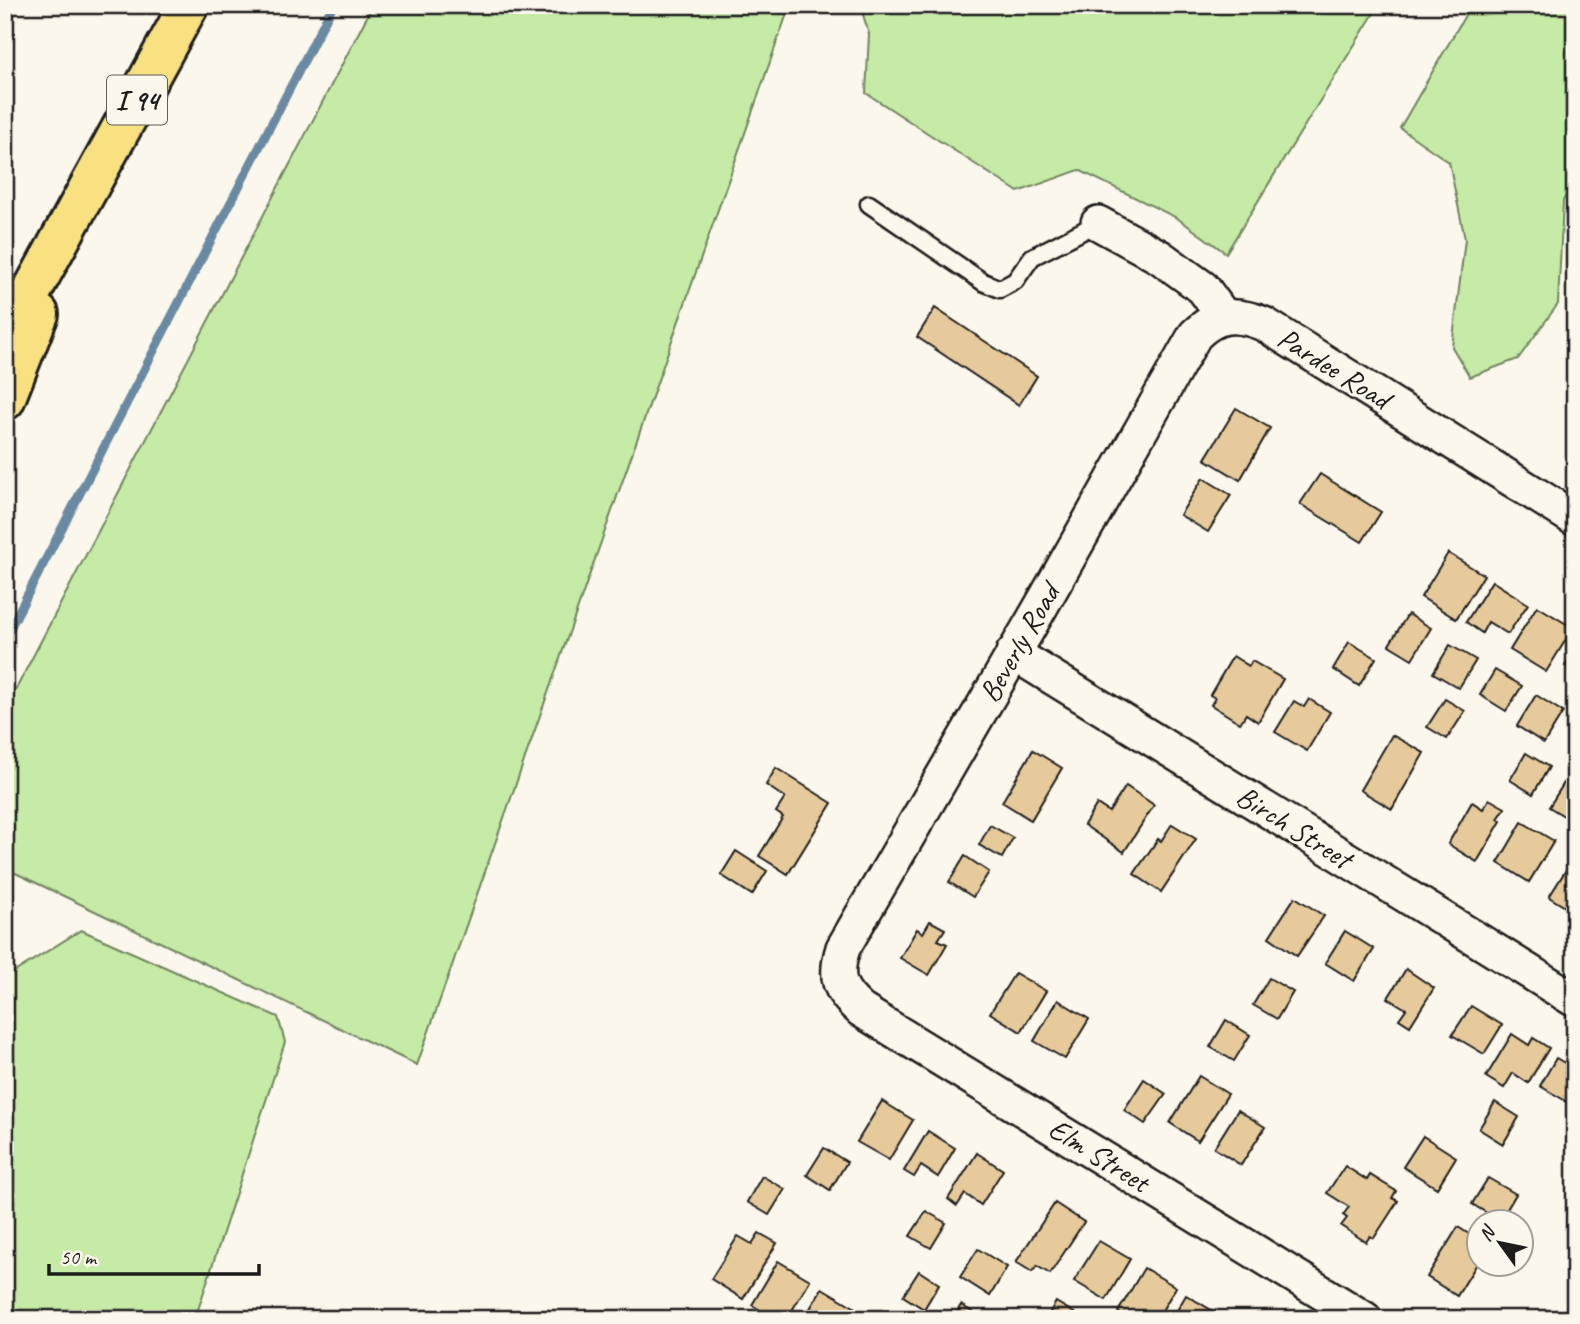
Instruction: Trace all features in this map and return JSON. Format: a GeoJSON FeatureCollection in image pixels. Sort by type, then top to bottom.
{"type":"FeatureCollection","features":[{"type":"Feature","properties":{"kind":"highway","name":"I 94"},"geometry":{"type":"LineString","coordinates":[[5,340],[190,5]]}},
{"type":"Feature","properties":{"kind":"highway"},"geometry":{"type":"LineString","coordinates":[[5,400],[85,195]]}},
{"type":"Feature","properties":{"kind":"street"},"geometry":{"type":"LineString","coordinates":[[1098,223],[1160,257],[1203,288],[1224,317]]}},
{"type":"Feature","properties":{"kind":"street","name":"Pardee Road"},"geometry":{"type":"LineString","coordinates":[[1224,317],[1245,316],[1264,324],[1575,519]]}},
{"type":"Feature","properties":{"kind":"street","name":"Beverly Road"},"geometry":{"type":"LineString","coordinates":[[840,984],[839,960],[843,947],[1195,335],[1206,325],[1224,317]]}},
{"type":"Feature","properties":{"kind":"street","name":"Birch Street"},"geometry":{"type":"LineString","coordinates":[[1013,653],[1575,1000]]}},
{"type":"Feature","properties":{"kind":"street","name":"Elm Street"},"geometry":{"type":"LineString","coordinates":[[840,984],[843,992],[861,1010],[1365,1319]]}},
{"type":"Feature","properties":{"kind":"lane"},"geometry":{"type":"LineString","coordinates":[[869,204],[982,282],[1000,289],[1016,281],[1032,257],[1098,223]]}},
{"type":"Feature","properties":{"kind":"green space"},"geometry":{"type":"Polygon","coordinates":[[[373,5],[790,5],[417,1065],[5,868],[5,710],[373,5]]]}},
{"type":"Feature","properties":{"kind":"green space"},"geometry":{"type":"Polygon","coordinates":[[[860,5],[1379,5],[1226,253],[1177,218],[1079,170],[1018,192],[866,93],[869,34],[860,5]]]}},
{"type":"Feature","properties":{"kind":"green space"},"geometry":{"type":"Polygon","coordinates":[[[1471,5],[1575,5],[1575,177],[1563,201],[1558,304],[1518,359],[1470,377],[1452,347],[1465,239],[1449,162],[1400,128],[1471,5]]]}},
{"type":"Feature","properties":{"kind":"green space"},"geometry":{"type":"Polygon","coordinates":[[[81,930],[278,1017],[285,1042],[195,1319],[5,1319],[5,978],[81,930]]]}},
{"type":"Feature","properties":{"kind":"building"},"geometry":{"type":"Polygon","coordinates":[[[935,308],[1037,376],[1019,405],[917,337],[935,308]]]}},
{"type":"Feature","properties":{"kind":"building"},"geometry":{"type":"Polygon","coordinates":[[[1236,408],[1270,428],[1240,480],[1205,459],[1236,408]]]}},
{"type":"Feature","properties":{"kind":"building"},"geometry":{"type":"Polygon","coordinates":[[[1320,474],[1381,512],[1362,542],[1300,504],[1320,474]]]}},
{"type":"Feature","properties":{"kind":"building"},"geometry":{"type":"Polygon","coordinates":[[[1203,478],[1231,495],[1208,532],[1180,515],[1203,478]]]}},
{"type":"Feature","properties":{"kind":"building"},"geometry":{"type":"Polygon","coordinates":[[[1448,553],[1484,575],[1456,619],[1421,597],[1448,553]]]}},
{"type":"Feature","properties":{"kind":"building"},"geometry":{"type":"Polygon","coordinates":[[[1492,581],[1528,604],[1508,634],[1488,622],[1482,633],[1466,622],[1492,581]]]}},
{"type":"Feature","properties":{"kind":"building"},"geometry":{"type":"Polygon","coordinates":[[[1537,606],[1573,628],[1546,672],[1510,650],[1537,606]]]}},
{"type":"Feature","properties":{"kind":"building"},"geometry":{"type":"Polygon","coordinates":[[[1408,614],[1431,628],[1412,659],[1389,645],[1408,614]]]}},
{"type":"Feature","properties":{"kind":"building"},"geometry":{"type":"Polygon","coordinates":[[[1349,642],[1376,658],[1359,686],[1333,669],[1349,642]]]}},
{"type":"Feature","properties":{"kind":"building"},"geometry":{"type":"Polygon","coordinates":[[[1450,645],[1476,660],[1459,688],[1433,673],[1450,645]]]}},
{"type":"Feature","properties":{"kind":"building"},"geometry":{"type":"Polygon","coordinates":[[[1575,650],[1575,672],[1565,666],[1575,650]]]}},
{"type":"Feature","properties":{"kind":"building"},"geometry":{"type":"Polygon","coordinates":[[[1233,656],[1249,666],[1252,661],[1283,679],[1258,722],[1246,714],[1240,723],[1211,705],[1215,698],[1210,695],[1233,656]]]}},
{"type":"Feature","properties":{"kind":"building"},"geometry":{"type":"Polygon","coordinates":[[[1495,670],[1522,686],[1506,711],[1480,695],[1495,670]]]}},
{"type":"Feature","properties":{"kind":"building"},"geometry":{"type":"Polygon","coordinates":[[[1536,695],[1563,712],[1544,743],[1517,726],[1536,695]]]}},
{"type":"Feature","properties":{"kind":"building"},"geometry":{"type":"Polygon","coordinates":[[[1309,699],[1330,712],[1307,751],[1275,732],[1294,701],[1304,707],[1309,699]]]}},
{"type":"Feature","properties":{"kind":"building"},"geometry":{"type":"Polygon","coordinates":[[[1445,699],[1465,711],[1447,739],[1427,727],[1445,699]]]}},
{"type":"Feature","properties":{"kind":"building"},"geometry":{"type":"Polygon","coordinates":[[[1392,735],[1424,753],[1392,809],[1360,790],[1392,735]]]}},
{"type":"Feature","properties":{"kind":"building"},"geometry":{"type":"Polygon","coordinates":[[[1033,750],[1062,768],[1031,820],[1002,802],[1033,750]]]}},
{"type":"Feature","properties":{"kind":"building"},"geometry":{"type":"Polygon","coordinates":[[[1526,753],[1549,767],[1533,794],[1510,780],[1526,753]]]}},
{"type":"Feature","properties":{"kind":"building"},"geometry":{"type":"Polygon","coordinates":[[[776,768],[832,803],[788,874],[759,856],[783,817],[776,812],[785,798],[766,785],[776,768]]]}},
{"type":"Feature","properties":{"kind":"building"},"geometry":{"type":"Polygon","coordinates":[[[1564,783],[1575,790],[1574,822],[1549,807],[1564,783]]]}},
{"type":"Feature","properties":{"kind":"building"},"geometry":{"type":"Polygon","coordinates":[[[1126,786],[1154,805],[1124,852],[1084,825],[1097,804],[1109,812],[1126,786]]]}},
{"type":"Feature","properties":{"kind":"building"},"geometry":{"type":"Polygon","coordinates":[[[1489,799],[1505,808],[1498,819],[1501,821],[1477,862],[1448,844],[1472,802],[1483,809],[1489,799]]]}},
{"type":"Feature","properties":{"kind":"building"},"geometry":{"type":"Polygon","coordinates":[[[1522,822],[1554,841],[1529,882],[1498,863],[1522,822]]]}},
{"type":"Feature","properties":{"kind":"building"},"geometry":{"type":"Polygon","coordinates":[[[1172,824],[1196,839],[1161,892],[1134,874],[1172,824]]]}},
{"type":"Feature","properties":{"kind":"building"},"geometry":{"type":"Polygon","coordinates":[[[990,825],[1013,838],[1002,858],[979,845],[990,825]]]}},
{"type":"Feature","properties":{"kind":"building"},"geometry":{"type":"Polygon","coordinates":[[[736,851],[767,871],[752,895],[721,875],[736,851]]]}},
{"type":"Feature","properties":{"kind":"building"},"geometry":{"type":"Polygon","coordinates":[[[965,856],[989,872],[973,897],[949,882],[965,856]]]}},
{"type":"Feature","properties":{"kind":"building"},"geometry":{"type":"Polygon","coordinates":[[[1575,857],[1575,913],[1549,897],[1575,857]]]}},
{"type":"Feature","properties":{"kind":"building"},"geometry":{"type":"Polygon","coordinates":[[[1295,897],[1324,916],[1297,956],[1269,937],[1295,897]]]}},
{"type":"Feature","properties":{"kind":"building"},"geometry":{"type":"Polygon","coordinates":[[[930,921],[945,929],[938,940],[947,944],[929,975],[900,958],[917,929],[923,933],[930,921]]]}},
{"type":"Feature","properties":{"kind":"building"},"geometry":{"type":"Polygon","coordinates":[[[1345,931],[1374,949],[1354,981],[1325,963],[1345,931]]]}},
{"type":"Feature","properties":{"kind":"building"},"geometry":{"type":"Polygon","coordinates":[[[1406,969],[1434,988],[1410,1026],[1399,1019],[1406,1009],[1388,998],[1406,969]]]}},
{"type":"Feature","properties":{"kind":"building"},"geometry":{"type":"Polygon","coordinates":[[[1015,973],[1046,991],[1021,1032],[990,1013],[1015,973]]]}},
{"type":"Feature","properties":{"kind":"building"},"geometry":{"type":"Polygon","coordinates":[[[1269,978],[1293,992],[1277,1019],[1253,1005],[1269,978]]]}},
{"type":"Feature","properties":{"kind":"building"},"geometry":{"type":"Polygon","coordinates":[[[1058,1000],[1089,1019],[1065,1059],[1034,1041],[1058,1000]]]}},
{"type":"Feature","properties":{"kind":"building"},"geometry":{"type":"Polygon","coordinates":[[[1471,1006],[1502,1025],[1484,1054],[1452,1035],[1471,1006]]]}},
{"type":"Feature","properties":{"kind":"building"},"geometry":{"type":"Polygon","coordinates":[[[1226,1020],[1250,1035],[1234,1061],[1210,1047],[1226,1020]]]}},
{"type":"Feature","properties":{"kind":"building"},"geometry":{"type":"Polygon","coordinates":[[[1512,1034],[1529,1045],[1533,1038],[1549,1048],[1528,1083],[1513,1073],[1504,1088],[1486,1077],[1512,1034]]]}},
{"type":"Feature","properties":{"kind":"building"},"geometry":{"type":"Polygon","coordinates":[[[1556,1058],[1575,1069],[1575,1098],[1571,1104],[1540,1086],[1556,1058]]]}},
{"type":"Feature","properties":{"kind":"building"},"geometry":{"type":"Polygon","coordinates":[[[1199,1076],[1228,1094],[1198,1141],[1170,1123],[1199,1076]]]}},
{"type":"Feature","properties":{"kind":"building"},"geometry":{"type":"Polygon","coordinates":[[[1144,1079],[1166,1094],[1145,1124],[1124,1110],[1144,1079]]]}},
{"type":"Feature","properties":{"kind":"building"},"geometry":{"type":"Polygon","coordinates":[[[882,1101],[913,1120],[889,1160],[857,1142],[882,1101]]]}},
{"type":"Feature","properties":{"kind":"building"},"geometry":{"type":"Polygon","coordinates":[[[1495,1102],[1519,1117],[1503,1144],[1479,1129],[1495,1102]]]}},
{"type":"Feature","properties":{"kind":"building"},"geometry":{"type":"Polygon","coordinates":[[[1238,1110],[1265,1127],[1241,1165],[1214,1148],[1238,1110]]]}},
{"type":"Feature","properties":{"kind":"building"},"geometry":{"type":"Polygon","coordinates":[[[928,1131],[955,1148],[938,1177],[921,1166],[914,1177],[904,1171],[928,1131]]]}},
{"type":"Feature","properties":{"kind":"building"},"geometry":{"type":"Polygon","coordinates":[[[1423,1136],[1456,1157],[1437,1188],[1403,1167],[1423,1136]]]}},
{"type":"Feature","properties":{"kind":"building"},"geometry":{"type":"Polygon","coordinates":[[[824,1148],[847,1162],[830,1190],[807,1175],[824,1148]]]}},
{"type":"Feature","properties":{"kind":"building"},"geometry":{"type":"Polygon","coordinates":[[[977,1153],[1003,1170],[981,1205],[965,1194],[957,1206],[948,1199],[977,1153]]]}},
{"type":"Feature","properties":{"kind":"building"},"geometry":{"type":"Polygon","coordinates":[[[1345,1166],[1367,1180],[1370,1175],[1396,1191],[1392,1198],[1398,1201],[1374,1238],[1370,1236],[1366,1242],[1341,1226],[1347,1218],[1343,1215],[1349,1207],[1327,1193],[1345,1166]]]}},
{"type":"Feature","properties":{"kind":"building"},"geometry":{"type":"Polygon","coordinates":[[[762,1176],[785,1189],[769,1215],[747,1202],[762,1176]]]}},
{"type":"Feature","properties":{"kind":"building"},"geometry":{"type":"Polygon","coordinates":[[[1488,1178],[1516,1194],[1508,1208],[1479,1208],[1472,1204],[1488,1178]]]}},
{"type":"Feature","properties":{"kind":"building"},"geometry":{"type":"Polygon","coordinates":[[[1055,1203],[1084,1222],[1050,1274],[1037,1266],[1032,1272],[1016,1262],[1055,1203]]]}},
{"type":"Feature","properties":{"kind":"building"},"geometry":{"type":"Polygon","coordinates":[[[926,1211],[946,1223],[931,1248],[910,1236],[926,1211]]]}},
{"type":"Feature","properties":{"kind":"building"},"geometry":{"type":"Polygon","coordinates":[[[1458,1227],[1464,1231],[1464,1278],[1468,1278],[1457,1296],[1427,1277],[1458,1227]]]}},
{"type":"Feature","properties":{"kind":"building"},"geometry":{"type":"Polygon","coordinates":[[[759,1233],[777,1243],[743,1299],[711,1279],[738,1236],[752,1244],[759,1233]]]}},
{"type":"Feature","properties":{"kind":"building"},"geometry":{"type":"Polygon","coordinates":[[[1099,1241],[1130,1259],[1106,1300],[1074,1281],[1099,1241]]]}},
{"type":"Feature","properties":{"kind":"building"},"geometry":{"type":"Polygon","coordinates":[[[978,1249],[1007,1267],[990,1296],[960,1277],[978,1249]]]}},
{"type":"Feature","properties":{"kind":"building"},"geometry":{"type":"Polygon","coordinates":[[[778,1261],[810,1280],[787,1319],[775,1319],[752,1305],[778,1261]]]}},
{"type":"Feature","properties":{"kind":"building"},"geometry":{"type":"Polygon","coordinates":[[[1144,1268],[1176,1287],[1157,1319],[1128,1319],[1118,1312],[1144,1268]]]}},
{"type":"Feature","properties":{"kind":"building"},"geometry":{"type":"Polygon","coordinates":[[[919,1271],[939,1284],[924,1309],[903,1296],[919,1271]]]}},
{"type":"Feature","properties":{"kind":"building"},"geometry":{"type":"Polygon","coordinates":[[[822,1288],[854,1307],[847,1319],[804,1319],[822,1288]]]}},
{"type":"Feature","properties":{"kind":"building"},"geometry":{"type":"Polygon","coordinates":[[[1186,1295],[1218,1314],[1216,1319],[1172,1319],[1186,1295]]]}},
{"type":"Feature","properties":{"kind":"building"},"geometry":{"type":"Polygon","coordinates":[[[1056,1302],[1076,1314],[1074,1319],[1046,1319],[1056,1302]]]}},
{"type":"Feature","properties":{"kind":"building"},"geometry":{"type":"Polygon","coordinates":[[[961,1305],[982,1318],[953,1319],[961,1305]]]}},
{"type":"Feature","properties":{"kind":"waterway"},"geometry":{"type":"LineString","coordinates":[[5,638],[333,5]]}}]}
